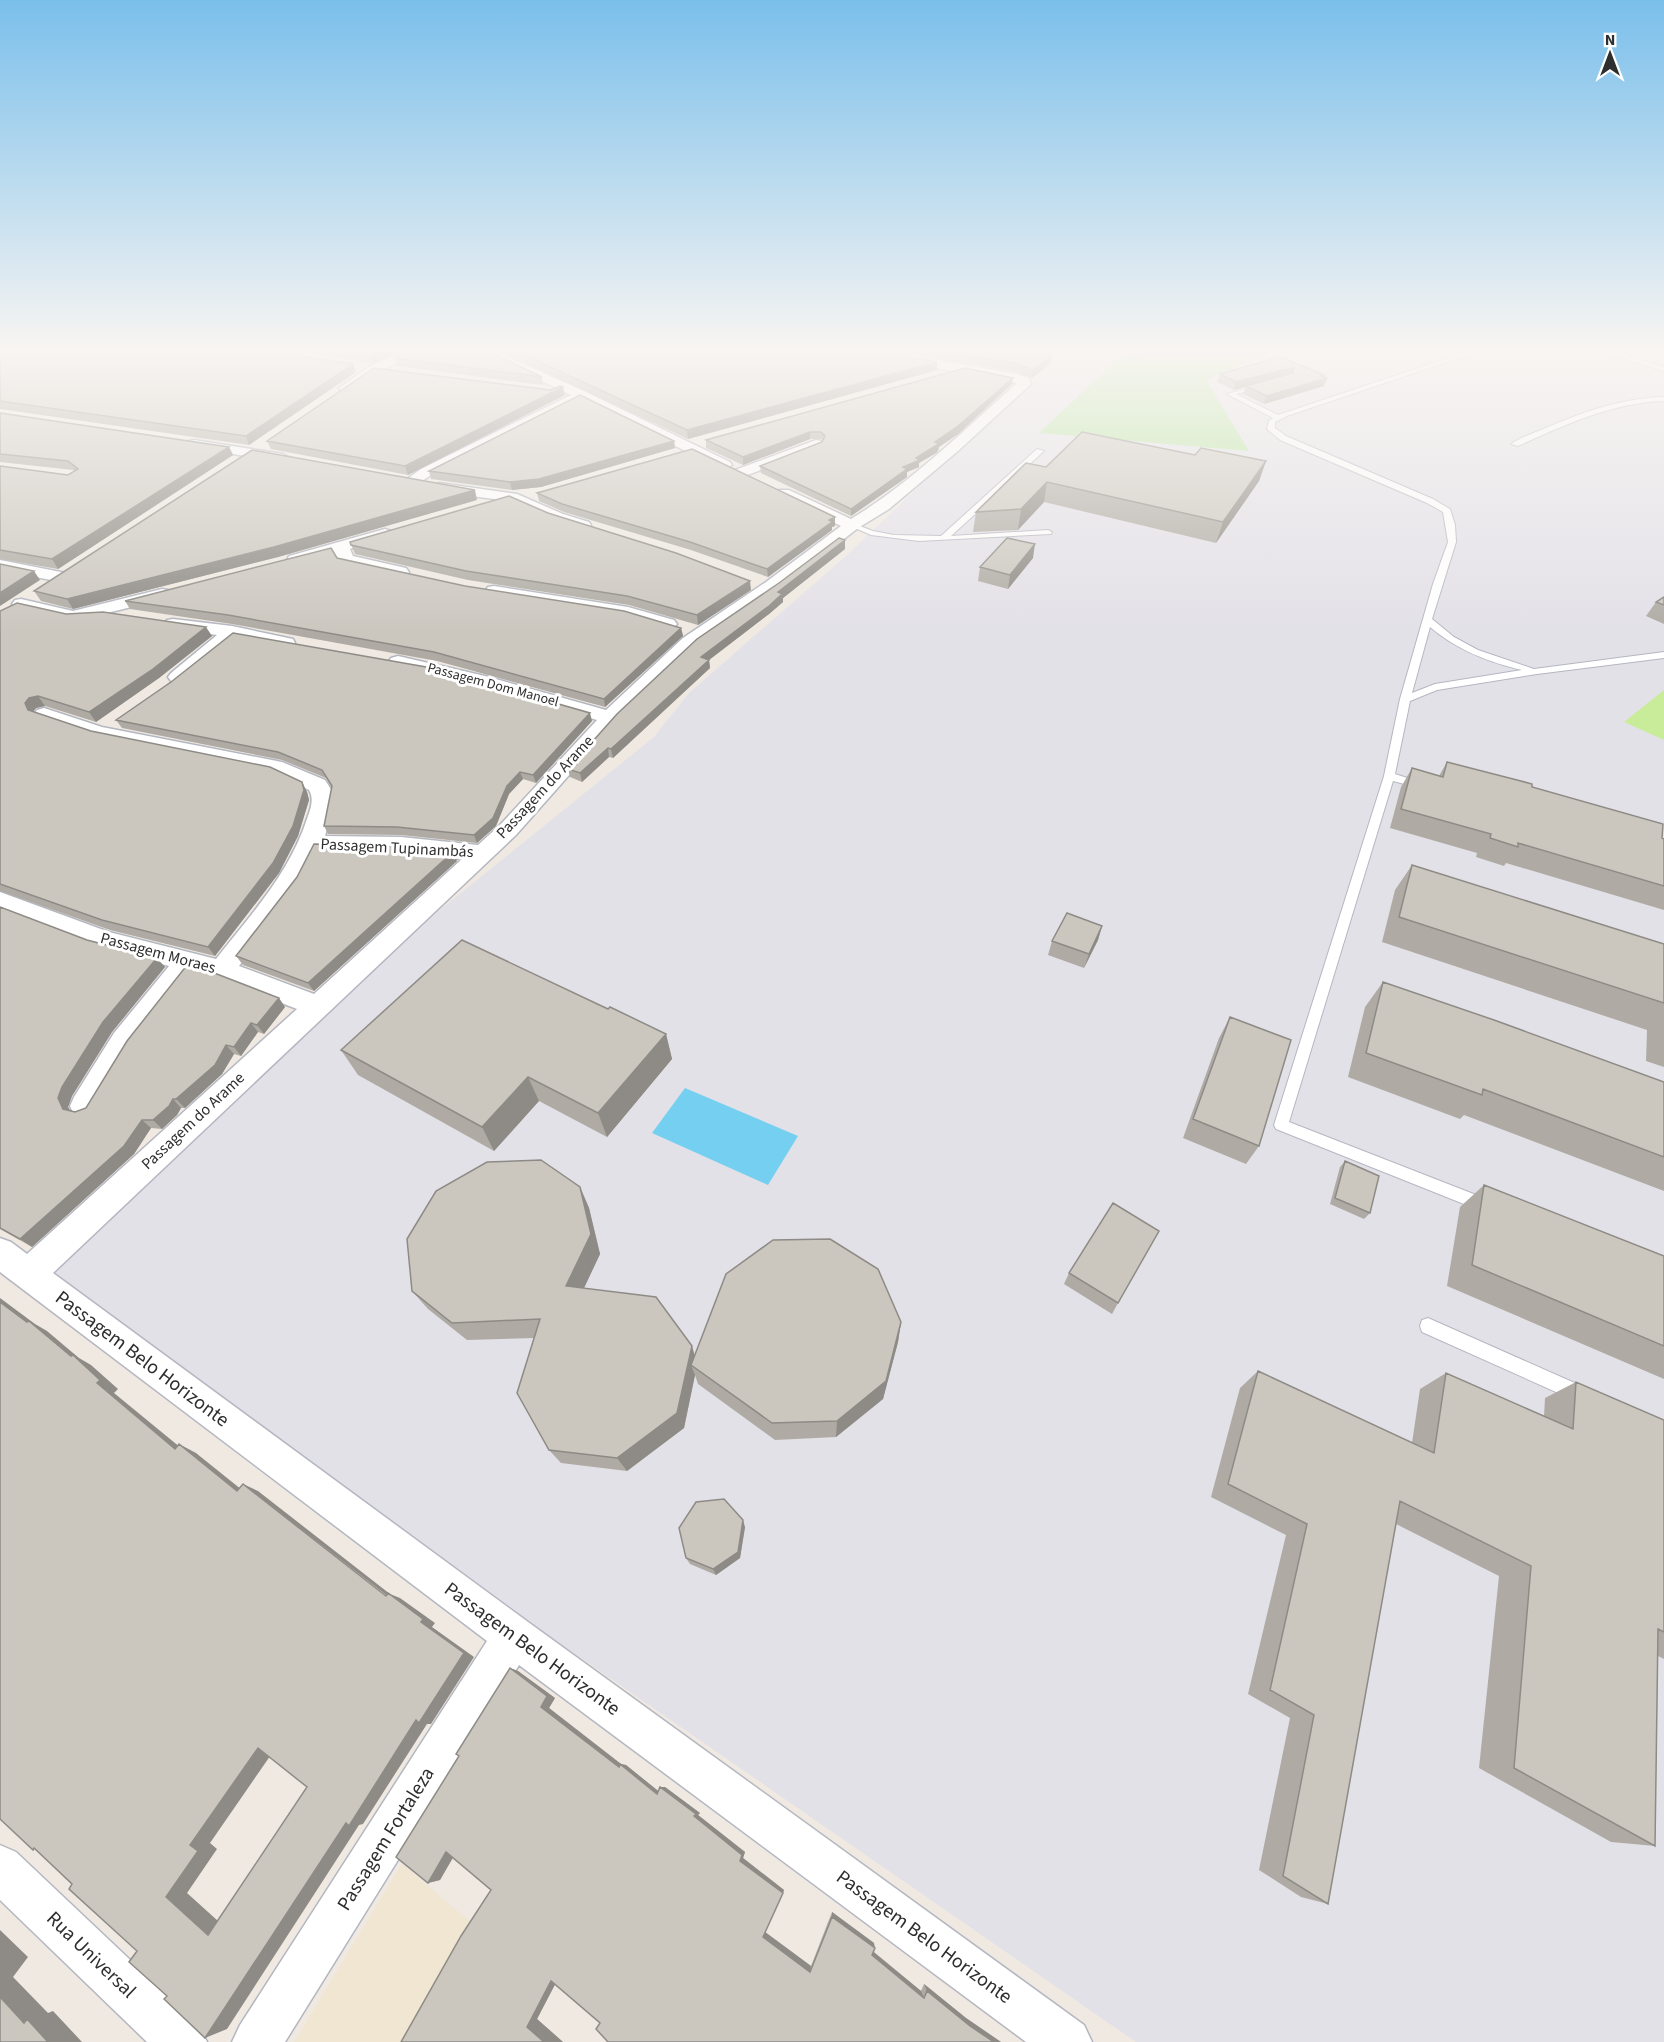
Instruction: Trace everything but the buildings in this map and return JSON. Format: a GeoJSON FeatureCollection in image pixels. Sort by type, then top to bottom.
{"type":"FeatureCollection","features":[{"type":"Feature","properties":{"kind":"street"},"geometry":{"type":"LineString","coordinates":[[200,444],[298,461]]}},
{"type":"Feature","properties":{"kind":"street"},"geometry":{"type":"LineString","coordinates":[[233,465],[265,444]]}},
{"type":"Feature","properties":{"kind":"street"},"geometry":{"type":"LineString","coordinates":[[480,444],[405,481],[469,493],[512,497],[542,495]]}},
{"type":"Feature","properties":{"kind":"street"},"geometry":{"type":"LineString","coordinates":[[681,444],[852,525]]}},
{"type":"Feature","properties":{"kind":"street"},"geometry":{"type":"LineString","coordinates":[[672,456],[697,444]]}},
{"type":"Feature","properties":{"kind":"street"},"geometry":{"type":"LineString","coordinates":[[740,473],[815,444]]}},
{"type":"Feature","properties":{"kind":"street","name":"Passagem do Arame"},"geometry":{"type":"LineString","coordinates":[[15,1263],[317,1006],[523,816],[610,717],[690,642],[714,626],[762,584],[900,492],[956,444]]}},
{"type":"Feature","properties":{"kind":"street"},"geometry":{"type":"LineString","coordinates":[[466,510],[512,497],[557,517],[596,529]]}},
{"type":"Feature","properties":{"kind":"street"},"geometry":{"type":"LineString","coordinates":[[274,566],[397,530]]}},
{"type":"Feature","properties":{"kind":"street"},"geometry":{"type":"LineString","coordinates":[[340,547],[347,560],[415,576]]}},
{"type":"Feature","properties":{"kind":"street"},"geometry":{"type":"LineString","coordinates":[[0,566],[66,574],[14,608],[73,616],[109,614],[308,646]]}},
{"type":"Feature","properties":{"kind":"street"},"geometry":{"type":"LineString","coordinates":[[477,588],[628,612],[699,633],[714,626]]}},
{"type":"Feature","properties":{"kind":"street"},"geometry":{"type":"LineString","coordinates":[[73,616],[175,591]]}},
{"type":"Feature","properties":{"kind":"street"},"geometry":{"type":"LineString","coordinates":[[164,688],[232,632]]}},
{"type":"Feature","properties":{"kind":"street","name":"Passagem Dom Manoel"},"geometry":{"type":"LineString","coordinates":[[378,659],[437,669],[610,717]]}},
{"type":"Feature","properties":{"kind":"street"},"geometry":{"type":"LineString","coordinates":[[44,714],[98,732],[282,769],[317,784],[323,794],[322,807],[311,843],[292,879],[222,970]]}},
{"type":"Feature","properties":{"kind":"street"},"geometry":{"type":"LineString","coordinates":[[98,732],[117,720]]}},
{"type":"Feature","properties":{"kind":"street","name":"Passagem Tupinambás"},"geometry":{"type":"LineString","coordinates":[[311,843],[401,845],[482,853]]}},
{"type":"Feature","properties":{"kind":"street","name":"Passagem Moraes"},"geometry":{"type":"LineString","coordinates":[[0,901],[105,940],[222,970],[317,1006]]}},
{"type":"Feature","properties":{"kind":"street"},"geometry":{"type":"LineString","coordinates":[[84,1106],[124,1041],[188,961]]}},
{"type":"Feature","properties":{"kind":"street","name":"Passagem Belo Horizonte"},"geometry":{"type":"LineString","coordinates":[[15,1263],[514,1636],[1067,2042]]}},
{"type":"Feature","properties":{"kind":"street","name":"Passagem Fortaleza"},"geometry":{"type":"LineString","coordinates":[[257,2042],[514,1636]]}},
{"type":"Feature","properties":{"kind":"street","name":"Rua Universal"},"geometry":{"type":"LineString","coordinates":[[0,1868],[182,2042]]}},
{"type":"Feature","properties":{"kind":"lane"},"geometry":{"type":"LineString","coordinates":[[1298,444],[1430,501],[1447,511],[1452,542],[1405,699],[1389,776],[1281,1125],[1500,1211]]}},
{"type":"Feature","properties":{"kind":"lane"},"geometry":{"type":"LineString","coordinates":[[943,538],[1040,451]]}},
{"type":"Feature","properties":{"kind":"lane"},"geometry":{"type":"LineString","coordinates":[[852,525],[864,533],[892,537],[943,538],[1048,532]]}},
{"type":"Feature","properties":{"kind":"lane"},"geometry":{"type":"LineString","coordinates":[[1427,620],[1448,638],[1472,653],[1501,663],[1537,671]]}},
{"type":"Feature","properties":{"kind":"lane"},"geometry":{"type":"LineString","coordinates":[[1405,699],[1435,687],[1664,655]]}},
{"type":"Feature","properties":{"kind":"lane"},"geometry":{"type":"LineString","coordinates":[[1389,776],[1419,784]]}},
{"type":"Feature","properties":{"kind":"lane"},"geometry":{"type":"LineString","coordinates":[[1428,1326],[1600,1403]]}},
{"type":"Feature","properties":{"kind":"shaded area"},"geometry":{"type":"Polygon","coordinates":[[[964,444],[1664,444],[1664,2042],[1136,2042],[29,1276],[384,955],[654,737],[689,693],[846,556],[964,444]]]}},
{"type":"Feature","properties":{"kind":"shaded area"},"geometry":{"type":"Polygon","coordinates":[[[402,1864],[469,1921],[401,2042],[294,2042],[402,1864]]]}},
{"type":"Feature","properties":{"kind":"green space"},"geometry":{"type":"Polygon","coordinates":[[[1171,444],[1245,444],[1249,451],[1171,444]]]}},
{"type":"Feature","properties":{"kind":"green space"},"geometry":{"type":"Polygon","coordinates":[[[1664,690],[1664,740],[1624,722],[1664,690]]]}},
{"type":"Feature","properties":{"kind":"water"},"geometry":{"type":"Polygon","coordinates":[[[685,1088],[798,1136],[768,1185],[652,1133],[685,1088]]]}}]}
